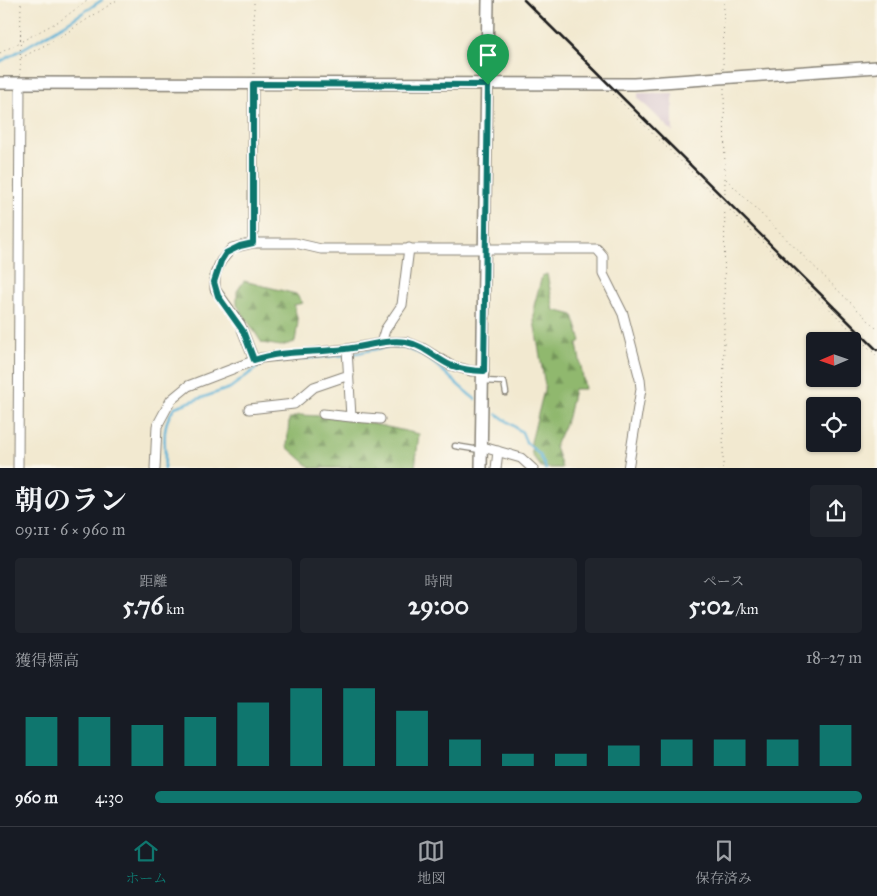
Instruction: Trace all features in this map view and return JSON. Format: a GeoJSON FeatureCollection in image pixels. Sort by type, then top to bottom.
{"type":"FeatureCollection","features":[{"type":"Feature","properties":{"kind":"street"},"geometry":{"type":"LineString","coordinates":[[481,468],[483,449],[486,249],[488,0]]}},
{"type":"Feature","properties":{"kind":"street"},"geometry":{"type":"LineString","coordinates":[[0,83],[634,84],[877,67]]}},
{"type":"Feature","properties":{"kind":"street"},"geometry":{"type":"LineString","coordinates":[[18,468],[20,83]]}},
{"type":"Feature","properties":{"kind":"street"},"geometry":{"type":"LineString","coordinates":[[253,84],[253,243]]}},
{"type":"Feature","properties":{"kind":"street"},"geometry":{"type":"LineString","coordinates":[[254,360],[243,331],[218,296],[214,282],[221,261],[226,253],[240,246],[253,243],[295,243],[321,249],[597,249],[601,253],[603,274],[623,314],[640,379],[641,388],[628,468]]}},
{"type":"Feature","properties":{"kind":"street"},"geometry":{"type":"LineString","coordinates":[[381,343],[385,330],[402,305],[409,248]]}},
{"type":"Feature","properties":{"kind":"street"},"geometry":{"type":"LineString","coordinates":[[155,468],[157,426],[171,400],[188,386],[254,360],[269,356],[347,349],[381,343],[407,342],[422,348],[450,365],[484,376]]}},
{"type":"Feature","properties":{"kind":"street"},"geometry":{"type":"LineString","coordinates":[[347,349],[351,417]]}},
{"type":"Feature","properties":{"kind":"street"},"geometry":{"type":"LineString","coordinates":[[249,409],[294,404],[314,387],[349,376]]}},
{"type":"Feature","properties":{"kind":"street"},"geometry":{"type":"LineString","coordinates":[[323,414],[380,419]]}},
{"type":"Feature","properties":{"kind":"street"},"geometry":{"type":"LineString","coordinates":[[483,449],[498,451],[521,458],[533,468]]}},
{"type":"Feature","properties":{"kind":"street"},"geometry":{"type":"LineString","coordinates":[[496,468],[498,451]]}},
{"type":"Feature","properties":{"kind":"lane"},"geometry":{"type":"LineString","coordinates":[[484,376],[504,382],[506,393]]}},
{"type":"Feature","properties":{"kind":"lane"},"geometry":{"type":"LineString","coordinates":[[454,446],[483,449]]}},
{"type":"Feature","properties":{"kind":"path"},"geometry":{"type":"LineString","coordinates":[[20,83],[21,0]]}},
{"type":"Feature","properties":{"kind":"path"},"geometry":{"type":"LineString","coordinates":[[0,54],[61,20],[88,0]]}},
{"type":"Feature","properties":{"kind":"path"},"geometry":{"type":"LineString","coordinates":[[21,57],[60,37],[117,0]]}},
{"type":"Feature","properties":{"kind":"path"},"geometry":{"type":"LineString","coordinates":[[253,84],[254,0]]}},
{"type":"Feature","properties":{"kind":"path"},"geometry":{"type":"LineString","coordinates":[[723,468],[726,179],[724,0]]}},
{"type":"Feature","properties":{"kind":"path"},"geometry":{"type":"LineString","coordinates":[[609,90],[877,356]]}},
{"type":"Feature","properties":{"kind":"path"},"geometry":{"type":"LineString","coordinates":[[726,179],[877,329]]}},
{"type":"Feature","properties":{"kind":"shaded area"},"geometry":{"type":"Polygon","coordinates":[[[638,93],[673,93],[673,132],[638,98],[638,93]]]}},
{"type":"Feature","properties":{"kind":"green space"},"geometry":{"type":"Polygon","coordinates":[[[547,274],[554,310],[573,315],[581,341],[577,344],[585,389],[574,389],[568,417],[555,446],[562,468],[542,468],[532,455],[531,442],[545,386],[534,321],[534,306],[542,276],[547,274]]]}},
{"type":"Feature","properties":{"kind":"green space"},"geometry":{"type":"Polygon","coordinates":[[[244,281],[296,294],[303,303],[294,305],[298,322],[295,342],[281,346],[262,343],[237,305],[237,291],[244,281]]]}},
{"type":"Feature","properties":{"kind":"green space"},"geometry":{"type":"Polygon","coordinates":[[[299,415],[342,417],[419,434],[415,468],[311,468],[287,447],[289,419],[299,415]]]}},
{"type":"Feature","properties":{"kind":"waterway"},"geometry":{"type":"LineString","coordinates":[[0,62],[102,0]]}},
{"type":"Feature","properties":{"kind":"waterway"},"geometry":{"type":"LineString","coordinates":[[352,354],[390,347],[403,348],[415,352],[436,365],[475,399]]}},
{"type":"Feature","properties":{"kind":"waterway"},"geometry":{"type":"LineString","coordinates":[[277,361],[345,355]]}},
{"type":"Feature","properties":{"kind":"waterway"},"geometry":{"type":"LineString","coordinates":[[164,468],[165,430],[175,407],[230,388],[266,361]]}},
{"type":"Feature","properties":{"kind":"waterway"},"geometry":{"type":"LineString","coordinates":[[497,414],[522,432],[526,442],[540,455],[546,468]]}},
{"type":"Feature","properties":{"kind":"railway"},"geometry":{"type":"LineString","coordinates":[[524,0],[877,350]]}},
{"type":"Feature","properties":{"kind":"route"},"geometry":{"type":"LineString","coordinates":[[253,84],[488,85],[484,371],[471,371],[450,365],[422,348],[407,342],[389,342],[347,349],[282,354],[254,360],[237,318],[218,296],[214,282],[215,274],[226,253],[232,248],[253,243],[253,84]]}}]}
